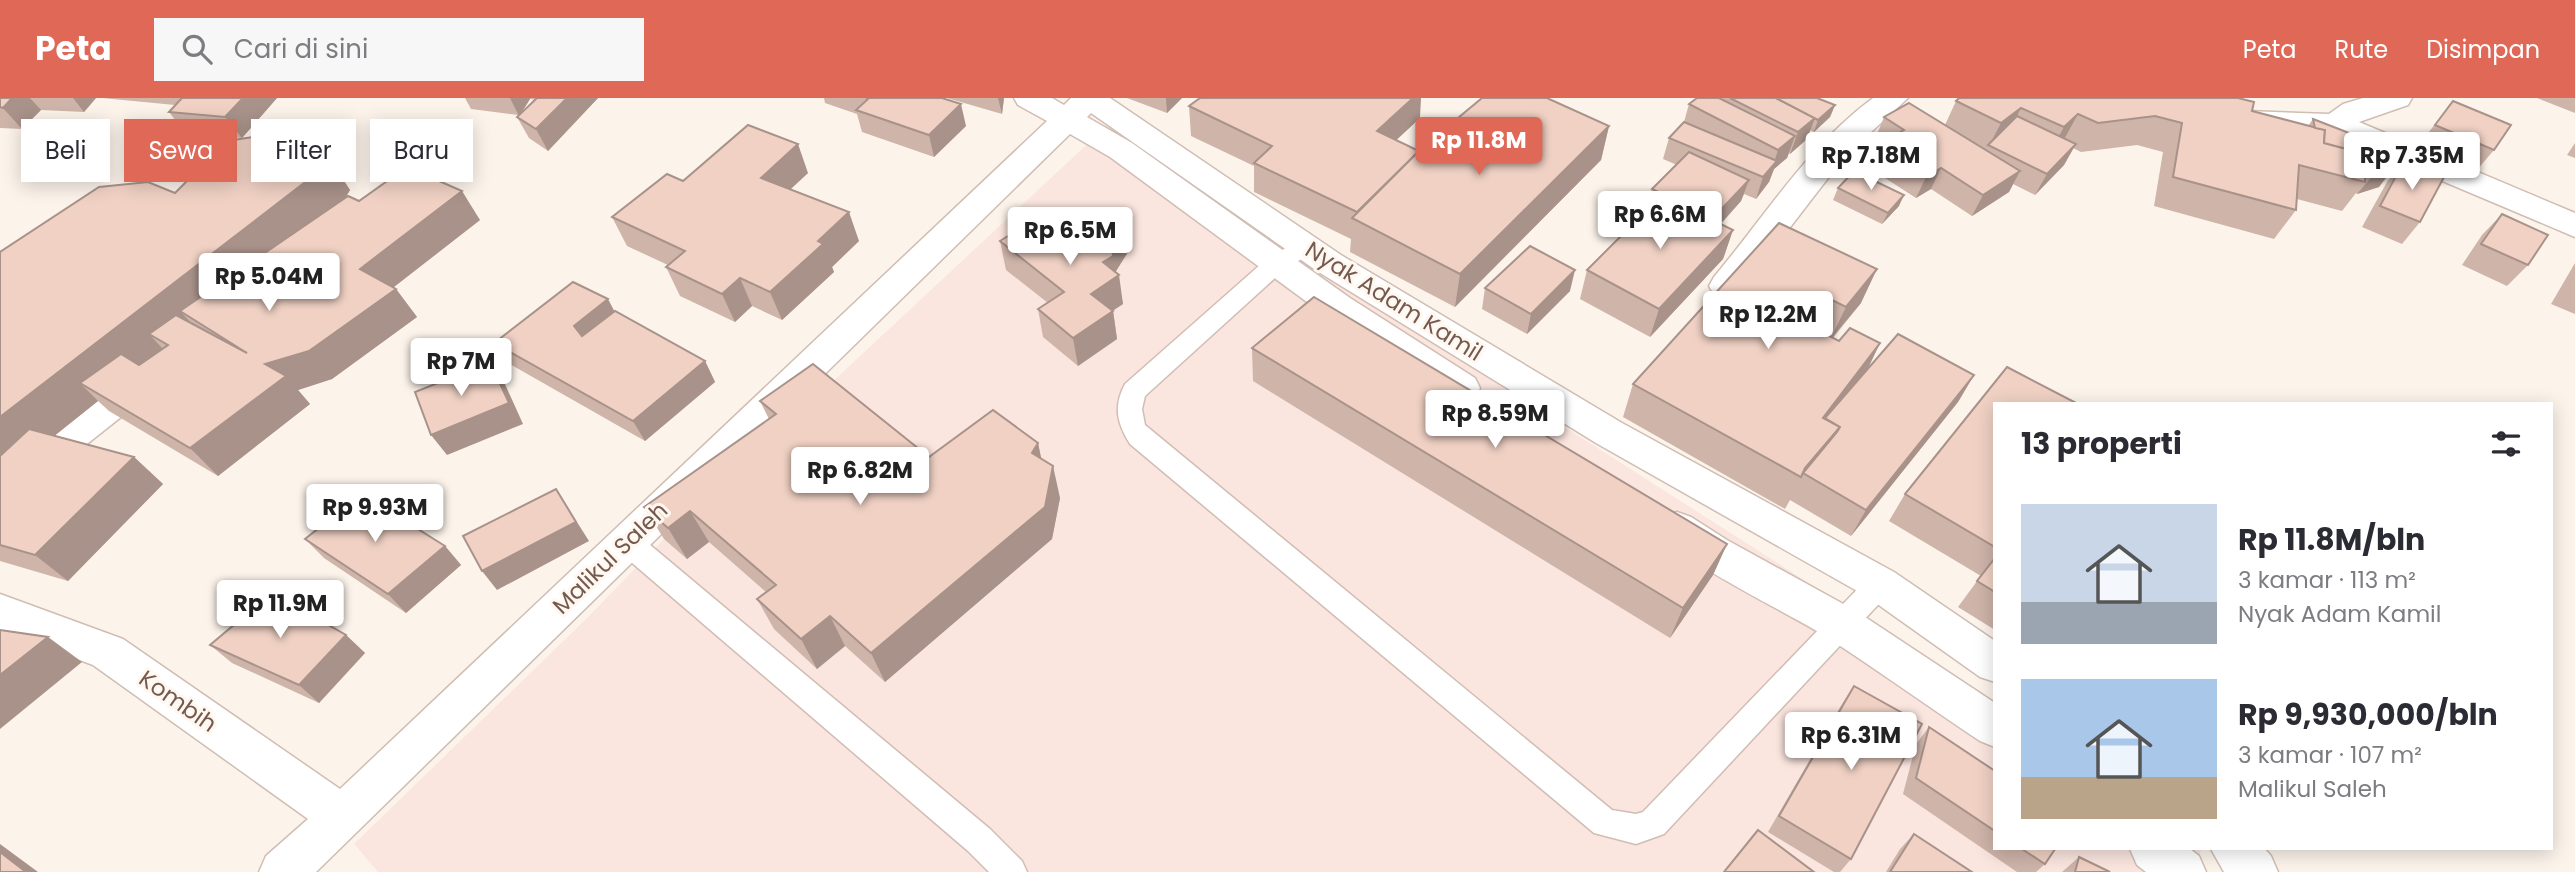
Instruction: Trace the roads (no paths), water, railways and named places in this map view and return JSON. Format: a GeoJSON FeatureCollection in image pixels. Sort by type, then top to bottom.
{"type":"FeatureCollection","features":[{"type":"Feature","properties":{"kind":"street"},"geometry":{"type":"LineString","coordinates":[[1029,98],[1082,105],[1121,150],[1291,255],[1338,307],[1490,407]]}},
{"type":"Feature","properties":{"kind":"street"},"geometry":{"type":"LineString","coordinates":[[1703,312],[1735,276],[1833,150],[1862,121],[1893,98]]}},
{"type":"Feature","properties":{"kind":"street"},"geometry":{"type":"LineString","coordinates":[[2335,124],[2354,111],[2397,98]]}},
{"type":"Feature","properties":{"kind":"street","name":"Malikul Saleh"},"geometry":{"type":"LineString","coordinates":[[282,872],[343,817],[1082,105]]}},
{"type":"Feature","properties":{"kind":"street"},"geometry":{"type":"LineString","coordinates":[[2220,119],[2335,124],[2575,226]]}},
{"type":"Feature","properties":{"kind":"street","name":"Nyak Adam Kamil"},"geometry":{"type":"LineString","coordinates":[[1291,255],[1616,423],[1880,584],[1993,663]]}},
{"type":"Feature","properties":{"kind":"street"},"geometry":{"type":"LineString","coordinates":[[0,491],[171,358]]}},
{"type":"Feature","properties":{"kind":"street"},"geometry":{"type":"LineString","coordinates":[[1655,514],[1713,552],[1841,624],[1993,726]]}},
{"type":"Feature","properties":{"kind":"street","name":"Kombih"},"geometry":{"type":"LineString","coordinates":[[0,611],[108,652],[343,817]]}},
{"type":"Feature","properties":{"kind":"street"},"geometry":{"type":"LineString","coordinates":[[2154,850],[2183,872]]}},
{"type":"Feature","properties":{"kind":"lane"},"geometry":{"type":"LineString","coordinates":[[1291,255],[1134,391],[1128,406],[1129,422],[1139,437],[1595,818],[1618,828],[1636,829],[1653,824],[1880,584]]}},
{"type":"Feature","properties":{"kind":"lane"},"geometry":{"type":"LineString","coordinates":[[627,542],[979,840],[1011,872]]}}]}
